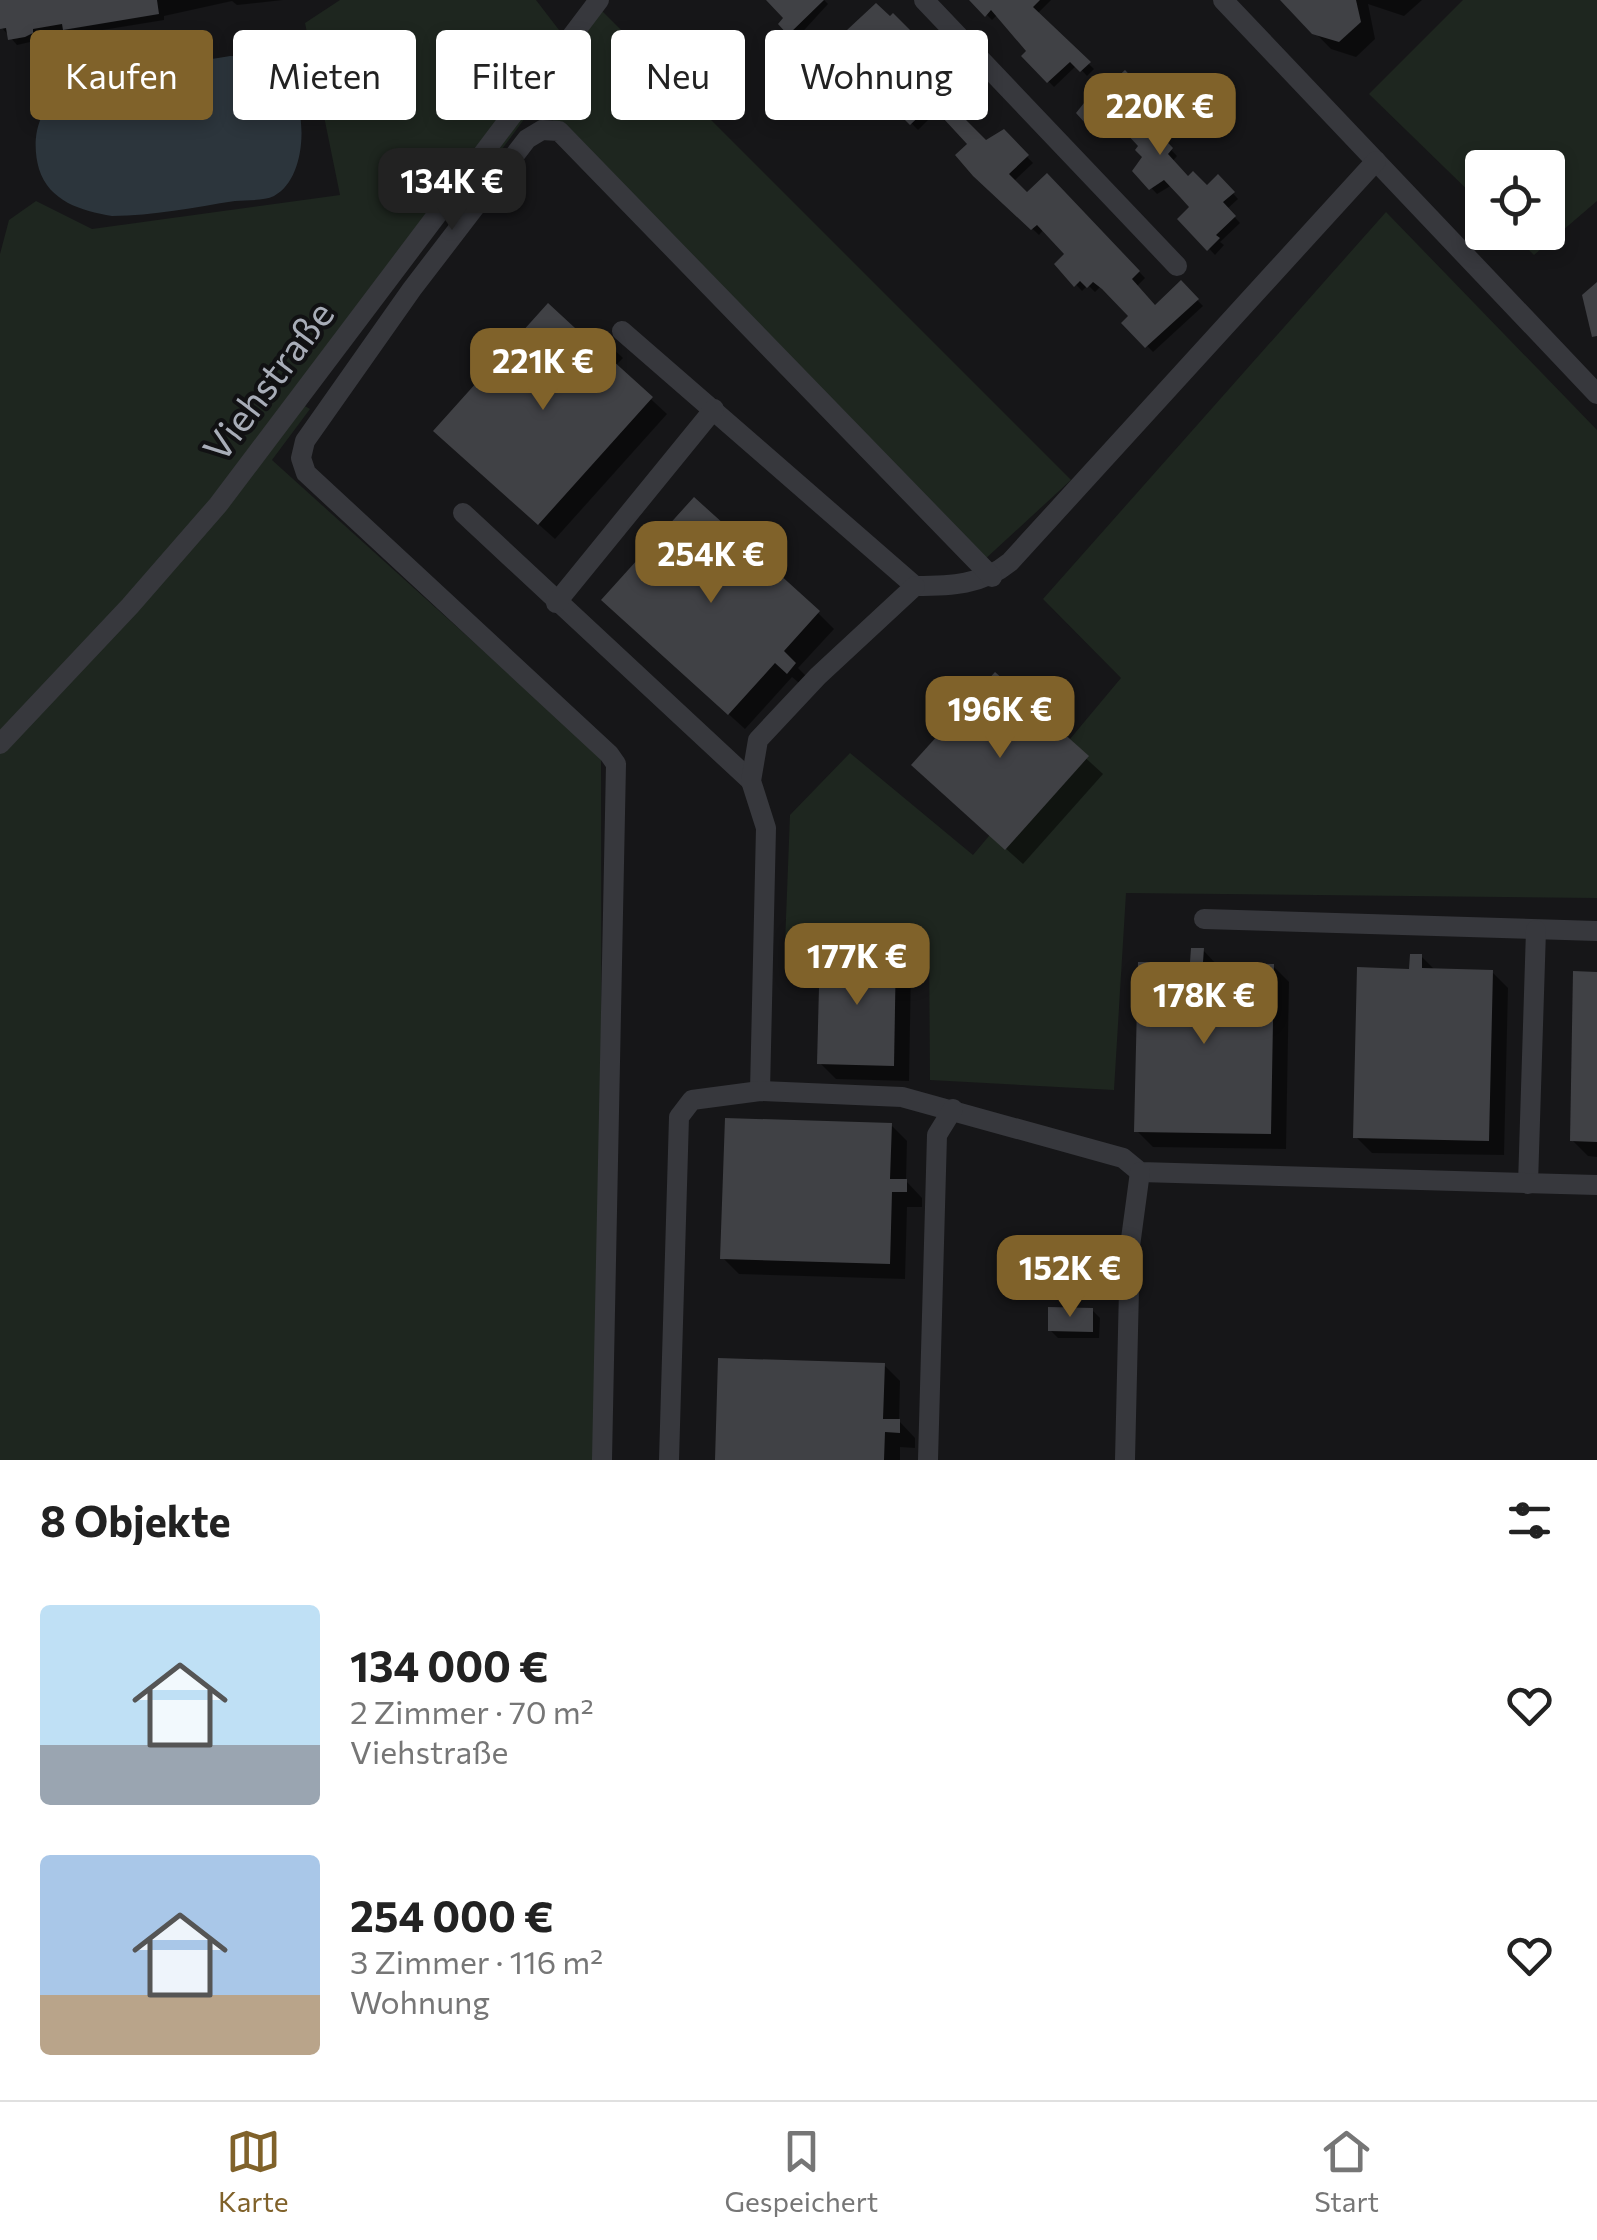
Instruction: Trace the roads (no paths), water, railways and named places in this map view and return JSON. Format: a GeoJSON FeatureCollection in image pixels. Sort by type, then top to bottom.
{"type":"FeatureCollection","features":[{"type":"Feature","properties":{"kind":"street","name":"Viehstraße"},"geometry":{"type":"LineString","coordinates":[[0,744],[130,606],[218,505],[599,0]]}},
{"type":"Feature","properties":{"kind":"street"},"geometry":{"type":"LineString","coordinates":[[924,0],[1177,266]]}},
{"type":"Feature","properties":{"kind":"street"},"geometry":{"type":"LineString","coordinates":[[1223,0],[1597,394]]}},
{"type":"Feature","properties":{"kind":"street"},"geometry":{"type":"LineString","coordinates":[[602,1460],[616,764],[306,473],[301,458],[305,441],[412,289],[528,139],[542,130],[559,131],[992,577]]}},
{"type":"Feature","properties":{"kind":"street"},"geometry":{"type":"LineString","coordinates":[[760,1091],[766,828],[751,781],[758,740],[818,676],[915,586],[963,584],[992,577],[1010,562],[1376,160]]}},
{"type":"Feature","properties":{"kind":"street"},"geometry":{"type":"LineString","coordinates":[[622,331],[915,586]]}},
{"type":"Feature","properties":{"kind":"street"},"geometry":{"type":"LineString","coordinates":[[556,603],[714,409]]}},
{"type":"Feature","properties":{"kind":"street"},"geometry":{"type":"LineString","coordinates":[[462,514],[751,781]]}},
{"type":"Feature","properties":{"kind":"street"},"geometry":{"type":"LineString","coordinates":[[1204,918],[1597,931]]}},
{"type":"Feature","properties":{"kind":"street"},"geometry":{"type":"LineString","coordinates":[[1528,1184],[1536,930]]}},
{"type":"Feature","properties":{"kind":"street"},"geometry":{"type":"LineString","coordinates":[[669,1460],[679,1117],[692,1100],[760,1091],[902,1097],[1122,1158],[1140,1172],[1597,1185]]}},
{"type":"Feature","properties":{"kind":"street"},"geometry":{"type":"LineString","coordinates":[[928,1460],[937,1135],[953,1109]]}},
{"type":"Feature","properties":{"kind":"street"},"geometry":{"type":"LineString","coordinates":[[1125,1460],[1130,1246],[1140,1172]]}}]}
